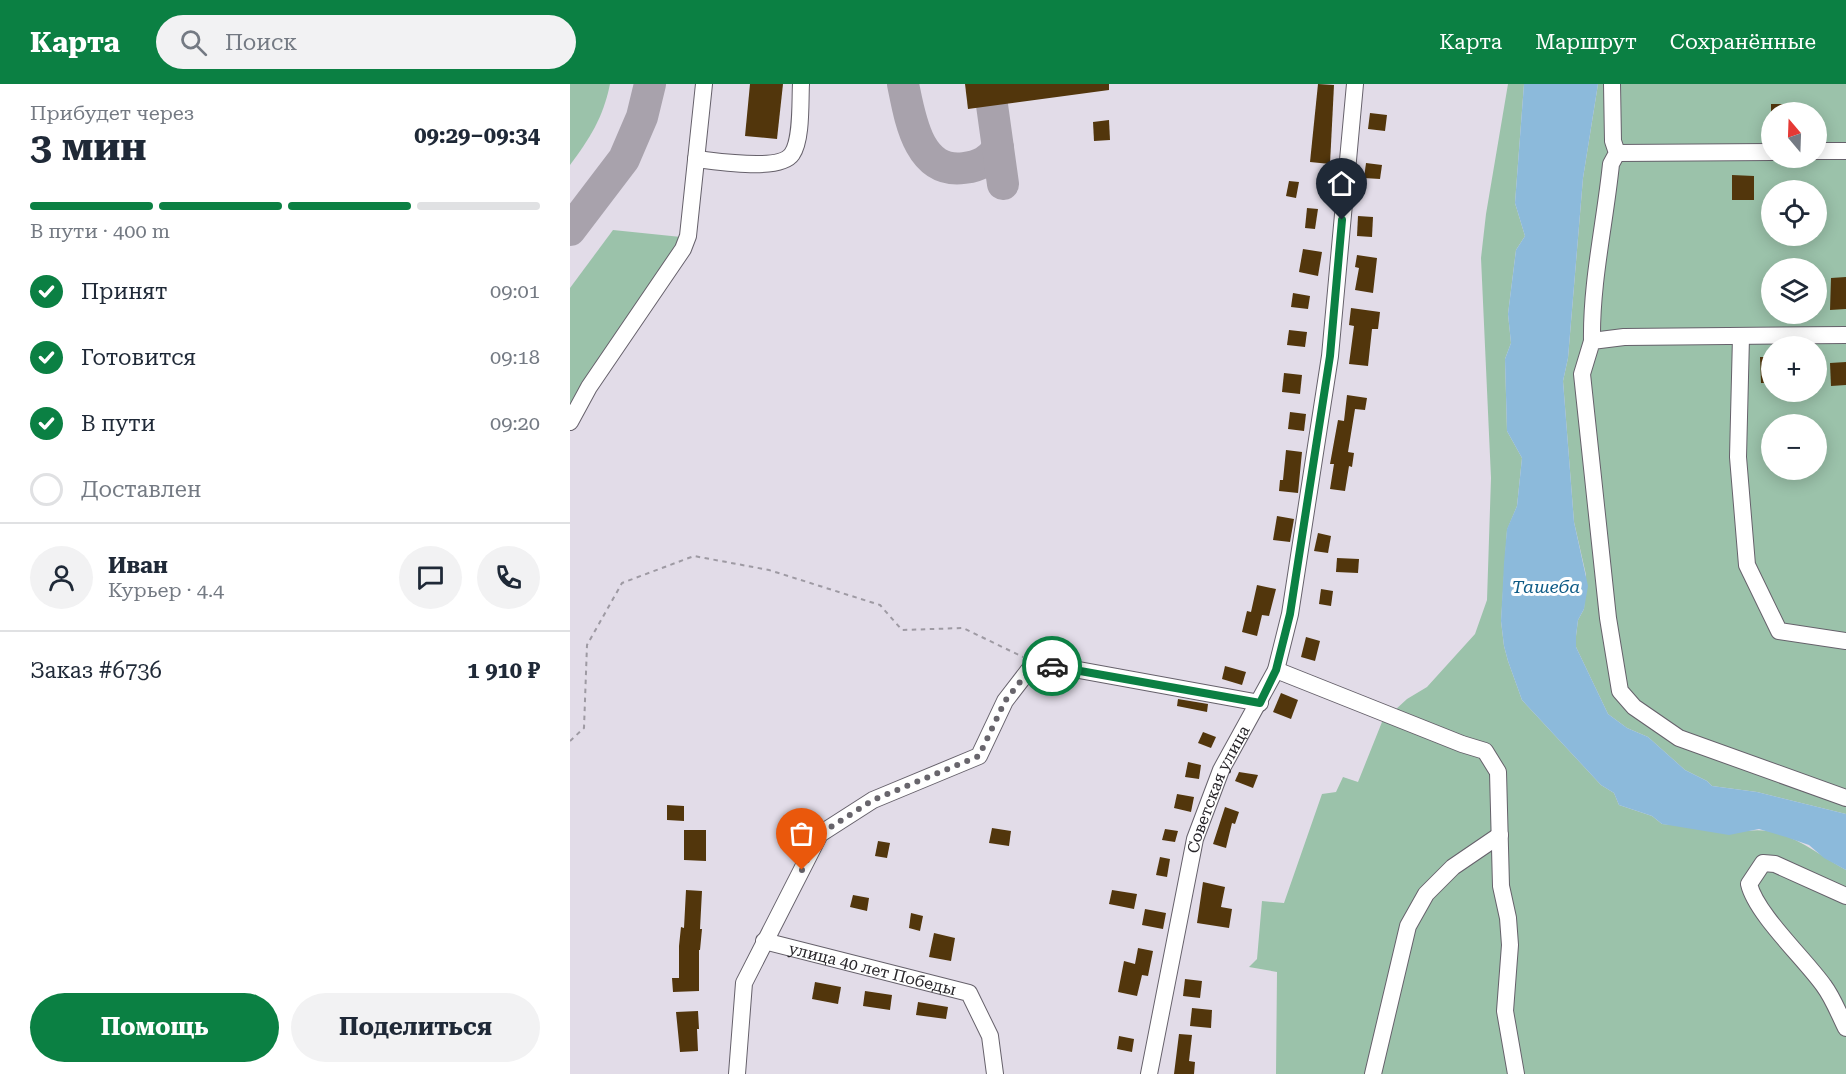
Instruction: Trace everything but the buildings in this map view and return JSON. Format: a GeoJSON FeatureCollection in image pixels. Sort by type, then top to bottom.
{"type":"FeatureCollection","features":[{"type":"Feature","properties":{"kind":"street"},"geometry":{"type":"LineString","coordinates":[[570,422],[589,387],[684,249],[704,84]]}},
{"type":"Feature","properties":{"kind":"street"},"geometry":{"type":"LineString","coordinates":[[696,159],[754,164],[778,162],[792,155],[798,131],[801,84]]}},
{"type":"Feature","properties":{"kind":"street","name":"Советская улица"},"geometry":{"type":"LineString","coordinates":[[1149,1074],[1196,839],[1221,770],[1260,703],[1276,670],[1290,614],[1330,356],[1355,84]]}},
{"type":"Feature","properties":{"kind":"street"},"geometry":{"type":"LineString","coordinates":[[1612,84],[1613,141],[1617,153],[1611,164],[1598,259],[1592,341],[1582,374],[1608,618],[1620,691],[1634,707],[1679,738],[1846,798]]}},
{"type":"Feature","properties":{"kind":"street"},"geometry":{"type":"LineString","coordinates":[[1827,151],[1846,151]]}},
{"type":"Feature","properties":{"kind":"street"},"geometry":{"type":"LineString","coordinates":[[1617,153],[1761,152]]}},
{"type":"Feature","properties":{"kind":"street"},"geometry":{"type":"LineString","coordinates":[[1592,341],[1624,337],[1846,335]]}},
{"type":"Feature","properties":{"kind":"street"},"geometry":{"type":"LineString","coordinates":[[1741,337],[1738,457],[1747,565],[1779,631],[1846,641]]}},
{"type":"Feature","properties":{"kind":"street"},"geometry":{"type":"LineString","coordinates":[[737,1074],[744,982],[820,834],[873,800],[979,756],[1005,701],[1035,663],[1260,703]]}},
{"type":"Feature","properties":{"kind":"street"},"geometry":{"type":"LineString","coordinates":[[1276,670],[1485,752],[1498,772],[1501,886],[1508,918],[1510,945],[1505,1011],[1516,1074]]}},
{"type":"Feature","properties":{"kind":"street"},"geometry":{"type":"LineString","coordinates":[[1373,1074],[1408,926],[1426,894],[1453,867],[1500,835]]}},
{"type":"Feature","properties":{"kind":"street"},"geometry":{"type":"LineString","coordinates":[[1846,896],[1775,864],[1763,863],[1749,884],[1751,894],[1773,924],[1826,988],[1846,1028]]}},
{"type":"Feature","properties":{"kind":"street","name":"улица 40 лет Победы"},"geometry":{"type":"LineString","coordinates":[[764,941],[969,993],[990,1036],[995,1074]]}},
{"type":"Feature","properties":{"kind":"path"},"geometry":{"type":"LineString","coordinates":[[570,741],[584,728],[588,645],[622,584],[694,556],[769,570],[880,606],[902,630],[963,628],[1035,663]]}},
{"type":"Feature","properties":{"kind":"green space"},"geometry":{"type":"Polygon","coordinates":[[[570,84],[610,84],[604,107],[595,127],[570,165],[570,84]]]}},
{"type":"Feature","properties":{"kind":"green space"},"geometry":{"type":"Polygon","coordinates":[[[1508,84],[1524,84],[1515,203],[1525,236],[1516,250],[1508,314],[1511,343],[1505,359],[1507,431],[1522,458],[1517,506],[1507,530],[1501,621],[1508,661],[1522,700],[1601,785],[1614,793],[1619,805],[1652,816],[1662,824],[1774,832],[1799,842],[1846,870],[1846,1074],[1276,1074],[1277,972],[1249,967],[1257,959],[1262,901],[1284,903],[1322,794],[1336,792],[1343,777],[1358,782],[1382,722],[1407,699],[1427,687],[1475,634],[1487,600],[1491,478],[1481,258],[1486,214],[1508,84]]]}},
{"type":"Feature","properties":{"kind":"green space"},"geometry":{"type":"Polygon","coordinates":[[[1598,84],[1846,84],[1846,814],[1757,792],[1712,786],[1685,770],[1648,737],[1627,728],[1608,714],[1576,647],[1578,620],[1584,609],[1586,575],[1574,522],[1563,381],[1568,358],[1583,178],[1598,84]]]}},
{"type":"Feature","properties":{"kind":"green space"},"geometry":{"type":"Polygon","coordinates":[[[613,230],[681,237],[570,408],[570,288],[613,230]]]}},
{"type":"Feature","properties":{"kind":"water","name":"Ташеба"},"geometry":{"type":"Polygon","coordinates":[[[1524,84],[1598,84],[1583,178],[1568,358],[1563,381],[1574,522],[1588,586],[1584,609],[1578,620],[1576,647],[1608,714],[1627,728],[1648,737],[1685,770],[1712,786],[1757,792],[1846,814],[1846,870],[1824,858],[1809,845],[1759,829],[1729,835],[1662,824],[1652,816],[1619,805],[1614,793],[1601,785],[1522,700],[1504,646],[1501,621],[1507,529],[1517,506],[1522,458],[1507,431],[1505,359],[1511,343],[1508,314],[1516,250],[1525,236],[1515,203],[1524,84]]]}},
{"type":"Feature","properties":{"kind":"taxiway"},"geometry":{"type":"LineString","coordinates":[[570,230],[624,159],[642,117],[650,84]]}},
{"type":"Feature","properties":{"kind":"taxiway"},"geometry":{"type":"LineString","coordinates":[[903,84],[913,127],[926,153],[936,162],[948,168],[969,167],[988,160],[998,148]]}},
{"type":"Feature","properties":{"kind":"taxiway"},"geometry":{"type":"LineString","coordinates":[[992,105],[1003,184]]}},
{"type":"Feature","properties":{"kind":"way so far"},"geometry":{"type":"LineString","coordinates":[[802,870],[820,834],[873,800],[979,756],[1005,701],[1035,663],[1052,666]]}},
{"type":"Feature","properties":{"kind":"route"},"geometry":{"type":"LineString","coordinates":[[1052,666],[1260,703],[1276,670],[1290,614],[1330,356],[1342,220]]}}]}
